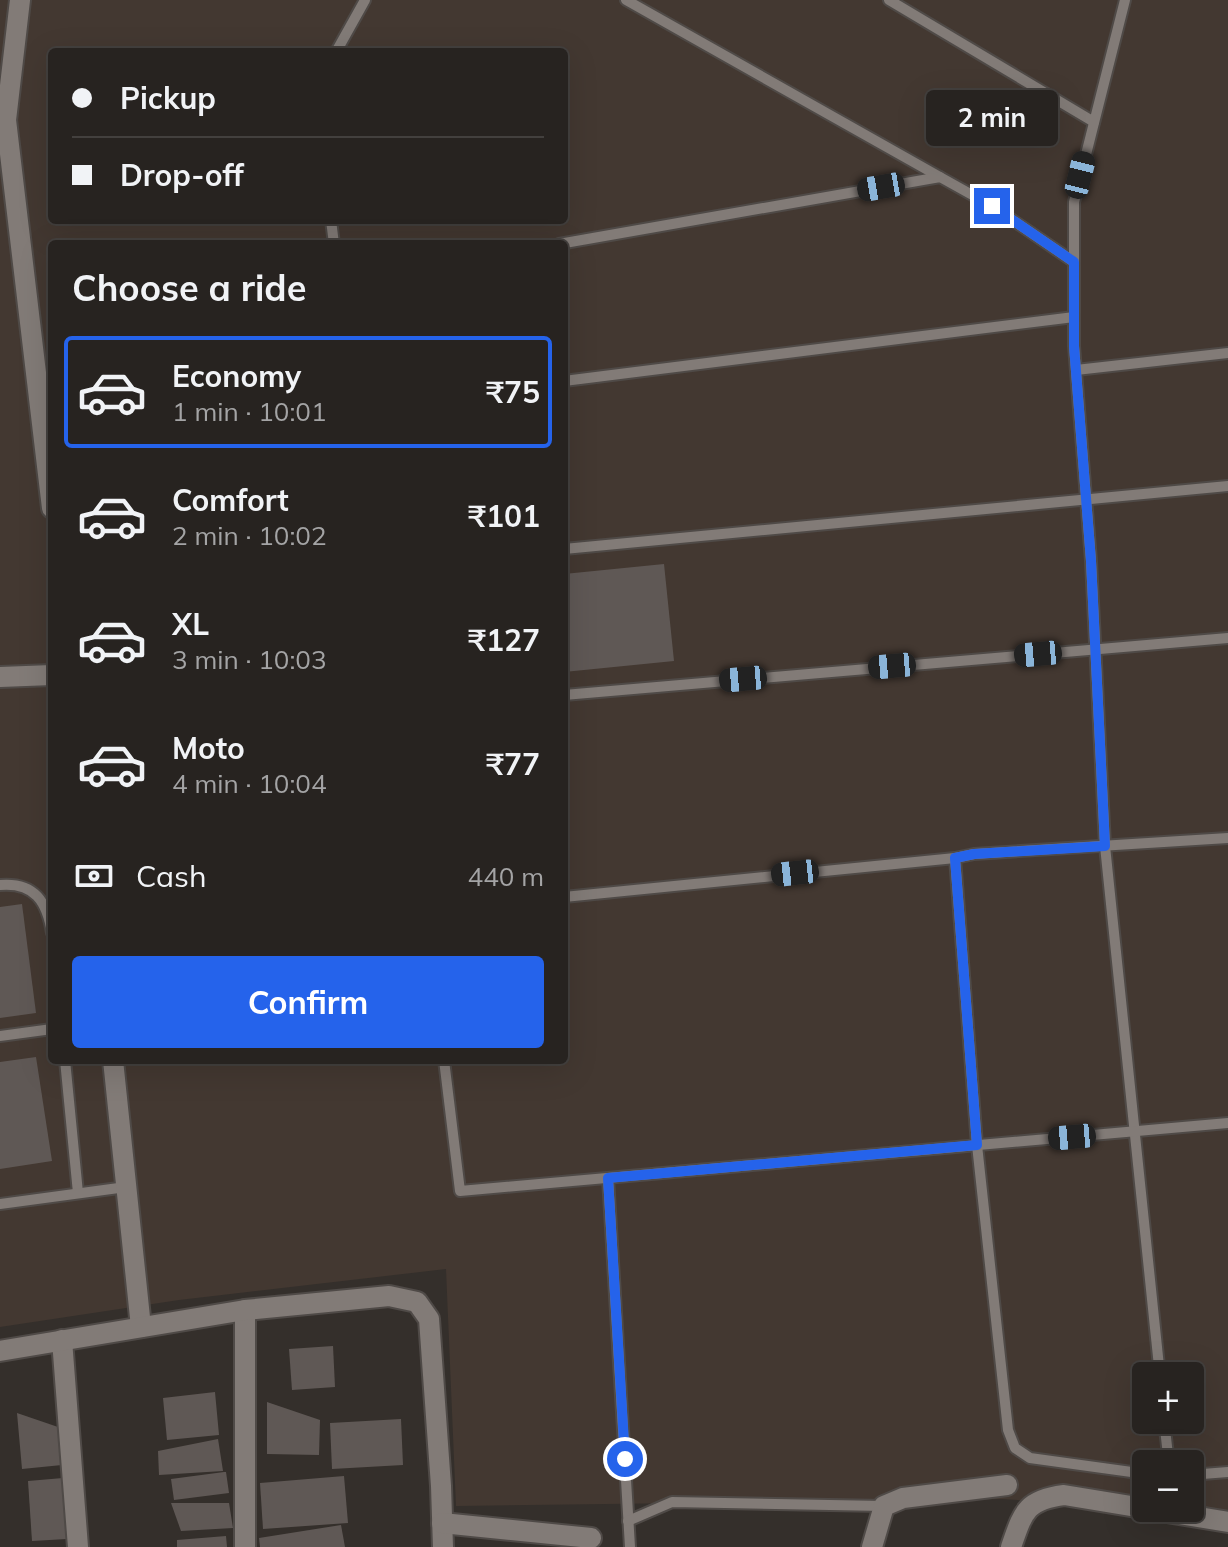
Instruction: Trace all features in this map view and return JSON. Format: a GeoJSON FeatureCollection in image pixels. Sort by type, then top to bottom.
{"type":"FeatureCollection","features":[{"type":"Feature","properties":{"kind":"street"},"geometry":{"type":"LineString","coordinates":[[20,0],[6,120],[48,474]]}},
{"type":"Feature","properties":{"kind":"street"},"geometry":{"type":"LineString","coordinates":[[0,677],[48,675]]}},
{"type":"Feature","properties":{"kind":"street"},"geometry":{"type":"LineString","coordinates":[[113,1064],[141,1327]]}},
{"type":"Feature","properties":{"kind":"street"},"geometry":{"type":"LineString","coordinates":[[0,1351],[245,1310],[389,1296],[417,1302],[429,1319],[443,1547]]}},
{"type":"Feature","properties":{"kind":"street"},"geometry":{"type":"LineString","coordinates":[[245,1310],[245,1547]]}},
{"type":"Feature","properties":{"kind":"street"},"geometry":{"type":"LineString","coordinates":[[62,1340],[78,1547]]}},
{"type":"Feature","properties":{"kind":"street"},"geometry":{"type":"LineString","coordinates":[[872,1547],[884,1506],[903,1498],[1007,1485]]}},
{"type":"Feature","properties":{"kind":"street"},"geometry":{"type":"LineString","coordinates":[[1011,1547],[1023,1511],[1044,1498],[1064,1495],[1228,1522]]}},
{"type":"Feature","properties":{"kind":"street"},"geometry":{"type":"LineString","coordinates":[[442,1523],[591,1538]]}},
{"type":"Feature","properties":{"kind":"lane"},"geometry":{"type":"LineString","coordinates":[[338,48],[365,0]]}},
{"type":"Feature","properties":{"kind":"lane"},"geometry":{"type":"LineString","coordinates":[[626,0],[992,206],[1074,262]]}},
{"type":"Feature","properties":{"kind":"lane"},"geometry":{"type":"LineString","coordinates":[[889,0],[1094,122]]}},
{"type":"Feature","properties":{"kind":"lane"},"geometry":{"type":"LineString","coordinates":[[1125,0],[1074,202],[1074,317],[1096,649],[1105,846],[1159,1362]]}},
{"type":"Feature","properties":{"kind":"lane"},"geometry":{"type":"LineString","coordinates":[[568,242],[940,177]]}},
{"type":"Feature","properties":{"kind":"lane"},"geometry":{"type":"LineString","coordinates":[[568,380],[1074,317]]}},
{"type":"Feature","properties":{"kind":"lane"},"geometry":{"type":"LineString","coordinates":[[1076,370],[1228,353]]}},
{"type":"Feature","properties":{"kind":"lane"},"geometry":{"type":"LineString","coordinates":[[568,549],[1087,502],[1228,486]]}},
{"type":"Feature","properties":{"kind":"lane"},"geometry":{"type":"LineString","coordinates":[[568,695],[1228,638]]}},
{"type":"Feature","properties":{"kind":"lane"},"geometry":{"type":"LineString","coordinates":[[568,897],[974,854],[1228,838]]}},
{"type":"Feature","properties":{"kind":"lane"},"geometry":{"type":"LineString","coordinates":[[955,858],[977,1145],[1008,1430],[1015,1448],[1030,1458],[1132,1472]]}},
{"type":"Feature","properties":{"kind":"lane"},"geometry":{"type":"LineString","coordinates":[[0,885],[11,884],[35,892],[48,911]]}},
{"type":"Feature","properties":{"kind":"lane"},"geometry":{"type":"LineString","coordinates":[[0,1036],[48,1030]]}},
{"type":"Feature","properties":{"kind":"lane"},"geometry":{"type":"LineString","coordinates":[[65,1064],[78,1193]]}},
{"type":"Feature","properties":{"kind":"lane"},"geometry":{"type":"LineString","coordinates":[[444,1064],[460,1191],[1228,1123]]}},
{"type":"Feature","properties":{"kind":"lane"},"geometry":{"type":"LineString","coordinates":[[608,1178],[630,1547]]}},
{"type":"Feature","properties":{"kind":"lane"},"geometry":{"type":"LineString","coordinates":[[0,1204],[126,1187]]}},
{"type":"Feature","properties":{"kind":"lane"},"geometry":{"type":"LineString","coordinates":[[1204,1474],[1228,1472]]}},
{"type":"Feature","properties":{"kind":"lane"},"geometry":{"type":"LineString","coordinates":[[628,1521],[672,1502],[884,1506]]}},
{"type":"Feature","properties":{"kind":"shaded area"},"geometry":{"type":"Polygon","coordinates":[[[0,0],[1228,0],[1228,1514],[1204,1512],[1204,1450],[1132,1450],[1132,1508],[1002,1499],[456,1506],[446,1269],[179,1300],[0,1327],[0,0]]]}},
{"type":"Feature","properties":{"kind":"building"},"geometry":{"type":"Polygon","coordinates":[[[664,564],[674,661],[568,672],[568,574],[664,564]]]}},
{"type":"Feature","properties":{"kind":"building"},"geometry":{"type":"Polygon","coordinates":[[[22,904],[36,1013],[0,1018],[0,907],[22,904]]]}},
{"type":"Feature","properties":{"kind":"building"},"geometry":{"type":"Polygon","coordinates":[[[36,1057],[52,1161],[0,1169],[0,1062],[36,1057]]]}},
{"type":"Feature","properties":{"kind":"building"},"geometry":{"type":"Polygon","coordinates":[[[333,1346],[335,1387],[292,1390],[289,1349],[333,1346]]]}},
{"type":"Feature","properties":{"kind":"building"},"geometry":{"type":"Polygon","coordinates":[[[215,1392],[219,1435],[167,1440],[163,1398],[215,1392]]]}},
{"type":"Feature","properties":{"kind":"building"},"geometry":{"type":"Polygon","coordinates":[[[267,1402],[320,1420],[319,1455],[267,1454],[267,1402]]]}},
{"type":"Feature","properties":{"kind":"building"},"geometry":{"type":"Polygon","coordinates":[[[17,1413],[58,1427],[62,1465],[22,1469],[17,1413]]]}},
{"type":"Feature","properties":{"kind":"building"},"geometry":{"type":"Polygon","coordinates":[[[401,1419],[403,1465],[332,1469],[330,1423],[401,1419]]]}},
{"type":"Feature","properties":{"kind":"building"},"geometry":{"type":"Polygon","coordinates":[[[218,1439],[223,1471],[159,1475],[158,1451],[218,1439]]]}},
{"type":"Feature","properties":{"kind":"building"},"geometry":{"type":"Polygon","coordinates":[[[226,1472],[229,1493],[174,1500],[171,1479],[226,1472]]]}},
{"type":"Feature","properties":{"kind":"building"},"geometry":{"type":"Polygon","coordinates":[[[344,1476],[348,1523],[263,1529],[260,1483],[344,1476]]]}},
{"type":"Feature","properties":{"kind":"building"},"geometry":{"type":"Polygon","coordinates":[[[63,1478],[67,1539],[32,1541],[28,1481],[63,1478]]]}},
{"type":"Feature","properties":{"kind":"building"},"geometry":{"type":"Polygon","coordinates":[[[171,1503],[229,1503],[233,1528],[181,1531],[171,1503]]]}},
{"type":"Feature","properties":{"kind":"building"},"geometry":{"type":"Polygon","coordinates":[[[341,1525],[345,1547],[260,1547],[259,1538],[341,1525]]]}},
{"type":"Feature","properties":{"kind":"building"},"geometry":{"type":"Polygon","coordinates":[[[226,1536],[227,1547],[177,1547],[177,1540],[226,1536]]]}},
{"type":"Feature","properties":{"kind":"route"},"geometry":{"type":"LineString","coordinates":[[625,1459],[608,1178],[977,1145],[955,858],[974,854],[1105,846],[1091,561],[1074,346],[1074,262],[992,206]]}}]}
